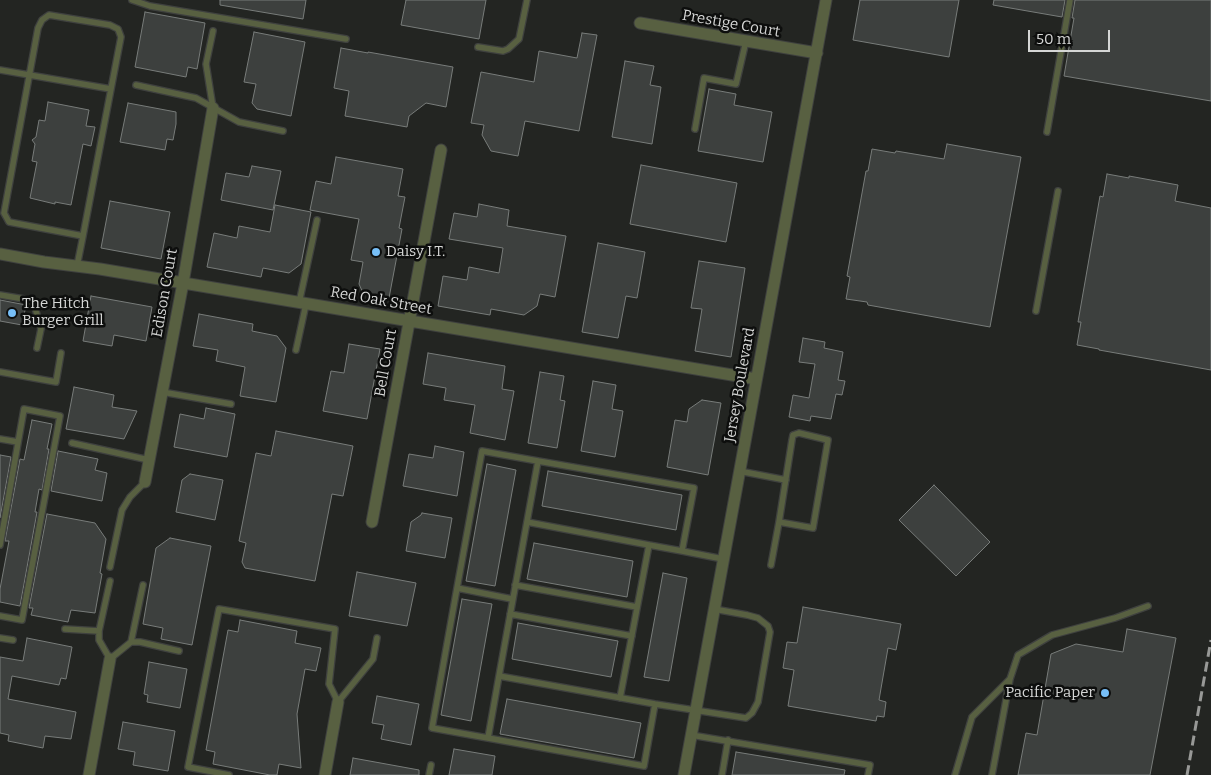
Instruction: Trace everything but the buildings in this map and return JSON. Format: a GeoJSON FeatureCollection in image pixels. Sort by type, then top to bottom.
{"type":"FeatureCollection","features":[{"type":"Feature","properties":{"kind":"street","name":"Jersey Boulevard"},"geometry":{"type":"LineString","coordinates":[[684,775],[826,0]]}},
{"type":"Feature","properties":{"kind":"street","name":"Prestige Court"},"geometry":{"type":"LineString","coordinates":[[640,23],[817,53]]}},
{"type":"Feature","properties":{"kind":"street","name":"Edison Court"},"geometry":{"type":"LineString","coordinates":[[145,482],[183,283],[213,108]]}},
{"type":"Feature","properties":{"kind":"street","name":"Bell Court"},"geometry":{"type":"LineString","coordinates":[[372,522],[441,150]]}},
{"type":"Feature","properties":{"kind":"street","name":"Red Oak Street"},"geometry":{"type":"LineString","coordinates":[[0,254],[756,379]]}},
{"type":"Feature","properties":{"kind":"street"},"geometry":{"type":"LineString","coordinates":[[89,775],[110,659]]}},
{"type":"Feature","properties":{"kind":"street"},"geometry":{"type":"LineString","coordinates":[[325,775],[338,702]]}},
{"type":"Feature","properties":{"kind":"lane"},"geometry":{"type":"LineString","coordinates":[[132,0],[150,6],[346,39]]}},
{"type":"Feature","properties":{"kind":"lane"},"geometry":{"type":"LineString","coordinates":[[478,47],[503,51],[519,39],[526,0]]}},
{"type":"Feature","properties":{"kind":"lane"},"geometry":{"type":"LineString","coordinates":[[1047,132],[1070,0]]}},
{"type":"Feature","properties":{"kind":"lane"},"geometry":{"type":"LineString","coordinates":[[77,266],[83,236],[121,37],[118,29],[110,25],[49,15],[42,20],[38,28],[4,213],[9,222],[83,236]]}},
{"type":"Feature","properties":{"kind":"lane"},"geometry":{"type":"LineString","coordinates":[[213,32],[206,64],[213,108]]}},
{"type":"Feature","properties":{"kind":"lane"},"geometry":{"type":"LineString","coordinates":[[696,129],[704,78],[736,84],[746,41]]}},
{"type":"Feature","properties":{"kind":"lane"},"geometry":{"type":"LineString","coordinates":[[0,70],[111,89]]}},
{"type":"Feature","properties":{"kind":"lane"},"geometry":{"type":"LineString","coordinates":[[136,85],[196,98],[239,122],[283,131]]}},
{"type":"Feature","properties":{"kind":"lane"},"geometry":{"type":"LineString","coordinates":[[1036,311],[1058,191]]}},
{"type":"Feature","properties":{"kind":"lane"},"geometry":{"type":"LineString","coordinates":[[296,350],[317,220]]}},
{"type":"Feature","properties":{"kind":"lane"},"geometry":{"type":"LineString","coordinates":[[0,295],[24,299],[34,304],[41,329],[37,348]]}},
{"type":"Feature","properties":{"kind":"lane"},"geometry":{"type":"LineString","coordinates":[[0,372],[56,382],[61,353]]}},
{"type":"Feature","properties":{"kind":"lane"},"geometry":{"type":"LineString","coordinates":[[162,392],[231,404]]}},
{"type":"Feature","properties":{"kind":"lane"},"geometry":{"type":"LineString","coordinates":[[0,545],[24,409],[60,416],[22,620],[0,616]]}},
{"type":"Feature","properties":{"kind":"lane"},"geometry":{"type":"LineString","coordinates":[[771,565],[793,435],[799,433],[828,440],[813,528],[779,522]]}},
{"type":"Feature","properties":{"kind":"lane"},"geometry":{"type":"LineString","coordinates":[[0,439],[18,442]]}},
{"type":"Feature","properties":{"kind":"lane"},"geometry":{"type":"LineString","coordinates":[[72,444],[149,460]]}},
{"type":"Feature","properties":{"kind":"lane"},"geometry":{"type":"LineString","coordinates":[[655,704],[644,766],[432,728],[482,451],[694,488],[682,551]]}},
{"type":"Feature","properties":{"kind":"lane"},"geometry":{"type":"LineString","coordinates":[[488,738],[538,460]]}},
{"type":"Feature","properties":{"kind":"lane"},"geometry":{"type":"LineString","coordinates":[[739,471],[786,480]]}},
{"type":"Feature","properties":{"kind":"lane"},"geometry":{"type":"LineString","coordinates":[[110,567],[122,510],[130,497],[145,482]]}},
{"type":"Feature","properties":{"kind":"lane"},"geometry":{"type":"LineString","coordinates":[[527,522],[723,558]]}},
{"type":"Feature","properties":{"kind":"lane"},"geometry":{"type":"LineString","coordinates":[[620,698],[649,545]]}},
{"type":"Feature","properties":{"kind":"lane"},"geometry":{"type":"LineString","coordinates":[[110,581],[99,631],[99,640],[110,659],[131,642],[140,642],[179,651]]}},
{"type":"Feature","properties":{"kind":"lane"},"geometry":{"type":"LineString","coordinates":[[131,642],[143,585]]}},
{"type":"Feature","properties":{"kind":"lane"},"geometry":{"type":"LineString","coordinates":[[515,585],[637,607]]}},
{"type":"Feature","properties":{"kind":"lane"},"geometry":{"type":"LineString","coordinates":[[457,588],[512,599]]}},
{"type":"Feature","properties":{"kind":"lane"},"geometry":{"type":"LineString","coordinates":[[992,775],[1010,679],[1018,655],[1052,635],[1115,618],[1148,606]]}},
{"type":"Feature","properties":{"kind":"lane"},"geometry":{"type":"LineString","coordinates":[[230,775],[188,767],[218,609],[335,629],[329,684],[338,702],[373,659],[377,638]]}},
{"type":"Feature","properties":{"kind":"lane"},"geometry":{"type":"LineString","coordinates":[[499,676],[746,718],[752,714],[758,702],[770,632],[768,626],[758,618],[714,609]]}},
{"type":"Feature","properties":{"kind":"lane"},"geometry":{"type":"LineString","coordinates":[[510,614],[632,636]]}},
{"type":"Feature","properties":{"kind":"lane"},"geometry":{"type":"LineString","coordinates":[[65,629],[99,631]]}},
{"type":"Feature","properties":{"kind":"lane"},"geometry":{"type":"LineString","coordinates":[[0,638],[13,640]]}},
{"type":"Feature","properties":{"kind":"lane"},"geometry":{"type":"LineString","coordinates":[[955,775],[972,717],[1010,679]]}},
{"type":"Feature","properties":{"kind":"lane"},"geometry":{"type":"LineString","coordinates":[[691,735],[870,765],[868,775]]}},
{"type":"Feature","properties":{"kind":"lane"},"geometry":{"type":"LineString","coordinates":[[722,775],[728,740]]}},
{"type":"Feature","properties":{"kind":"lane"},"geometry":{"type":"LineString","coordinates":[[430,775],[431,766]]}},
{"type":"Feature","properties":{"kind":"railway"},"geometry":{"type":"LineString","coordinates":[[1187,775],[1211,640]]}},
{"type":"Feature","properties":{"kind":"place","name":"Daisy I.T."},"geometry":{"type":"Point","coordinates":[376,252]}},
{"type":"Feature","properties":{"kind":"place","name":"The Hitch Burger Grill"},"geometry":{"type":"Point","coordinates":[12,313]}},
{"type":"Feature","properties":{"kind":"place","name":"Pacific Paper"},"geometry":{"type":"Point","coordinates":[1105,693]}}]}
